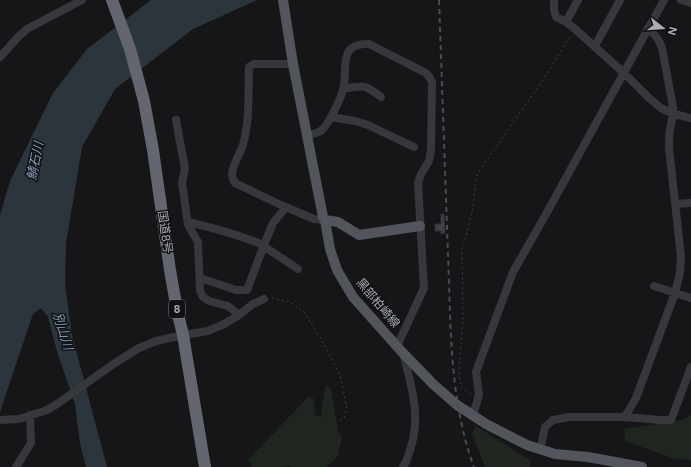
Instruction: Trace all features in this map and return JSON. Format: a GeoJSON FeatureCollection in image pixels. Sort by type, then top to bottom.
{"type":"FeatureCollection","features":[{"type":"Feature","properties":{"kind":"highway","name":"国道8号"},"geometry":{"type":"LineString","coordinates":[[112,0],[130,49],[144,101],[154,150],[170,270],[183,335],[205,467]]}},
{"type":"Feature","properties":{"kind":"main road","name":"黒部柏崎線"},"geometry":{"type":"LineString","coordinates":[[283,0],[293,64],[330,249],[337,270],[353,296],[400,349],[438,388],[457,405],[486,424],[517,441],[540,450],[555,454],[588,457],[642,467]]}},
{"type":"Feature","properties":{"kind":"main road"},"geometry":{"type":"LineString","coordinates":[[325,220],[338,222],[359,235],[420,226]]}},
{"type":"Feature","properties":{"kind":"street"},"geometry":{"type":"LineString","coordinates":[[0,57],[27,29],[81,0]]}},
{"type":"Feature","properties":{"kind":"street"},"geometry":{"type":"LineString","coordinates":[[554,0],[556,17],[566,22],[595,46],[649,98],[661,108],[674,114],[691,118]]}},
{"type":"Feature","properties":{"kind":"street"},"geometry":{"type":"LineString","coordinates":[[566,22],[578,0]]}},
{"type":"Feature","properties":{"kind":"street"},"geometry":{"type":"LineString","coordinates":[[595,46],[620,0]]}},
{"type":"Feature","properties":{"kind":"street"},"geometry":{"type":"LineString","coordinates":[[473,415],[479,395],[476,372],[513,272],[664,0]]}},
{"type":"Feature","properties":{"kind":"street"},"geometry":{"type":"LineString","coordinates":[[681,0],[691,3]]}},
{"type":"Feature","properties":{"kind":"street"},"geometry":{"type":"LineString","coordinates":[[625,417],[636,398],[675,293],[680,273],[681,257],[669,148],[669,135],[674,114],[662,48],[656,36],[648,28]]}},
{"type":"Feature","properties":{"kind":"street"},"geometry":{"type":"LineString","coordinates":[[307,135],[318,133],[323,129],[338,104],[344,89],[345,59],[354,46],[362,43],[375,46],[426,73],[432,82],[431,150],[429,160],[418,183],[424,288],[400,349],[412,391],[415,410],[415,434],[408,457],[403,467]]}},
{"type":"Feature","properties":{"kind":"street"},"geometry":{"type":"LineString","coordinates":[[293,64],[254,64],[249,68],[247,126],[242,146],[232,173],[232,178],[235,183],[286,207],[314,219],[325,220]]}},
{"type":"Feature","properties":{"kind":"street"},"geometry":{"type":"LineString","coordinates":[[344,89],[359,86],[367,87],[381,97]]}},
{"type":"Feature","properties":{"kind":"street"},"geometry":{"type":"LineString","coordinates":[[331,117],[356,121],[368,125],[414,147]]}},
{"type":"Feature","properties":{"kind":"street"},"geometry":{"type":"LineString","coordinates":[[176,120],[185,169],[182,182],[188,226],[198,242],[200,291],[203,297],[209,301],[228,306],[239,315]]}},
{"type":"Feature","properties":{"kind":"street"},"geometry":{"type":"LineString","coordinates":[[675,204],[691,203]]}},
{"type":"Feature","properties":{"kind":"street"},"geometry":{"type":"LineString","coordinates":[[200,278],[236,290],[247,290],[273,223],[286,207]]}},
{"type":"Feature","properties":{"kind":"street"},"geometry":{"type":"LineString","coordinates":[[188,222],[218,229],[264,244],[265,247],[298,269]]}},
{"type":"Feature","properties":{"kind":"street"},"geometry":{"type":"LineString","coordinates":[[654,286],[691,298]]}},
{"type":"Feature","properties":{"kind":"street"},"geometry":{"type":"LineString","coordinates":[[0,420],[19,419],[47,410],[139,348],[156,341],[208,331],[224,324],[253,304],[264,299]]}},
{"type":"Feature","properties":{"kind":"street"},"geometry":{"type":"LineString","coordinates":[[540,450],[545,427],[553,420],[569,417],[625,417],[671,420],[691,366]]}},
{"type":"Feature","properties":{"kind":"street"},"geometry":{"type":"LineString","coordinates":[[16,467],[31,443],[30,415]]}},
{"type":"Feature","properties":{"kind":"path"},"geometry":{"type":"LineString","coordinates":[[479,395],[474,396],[462,388],[459,376],[463,322],[462,251],[472,212],[476,179],[479,171],[556,61],[575,29]]}},
{"type":"Feature","properties":{"kind":"path"},"geometry":{"type":"LineString","coordinates":[[264,299],[274,298],[290,302],[304,312],[340,375],[347,409],[344,418],[340,420]]}},
{"type":"Feature","properties":{"kind":"shaded area"},"geometry":{"type":"Polygon","coordinates":[[[325,386],[331,388],[338,431],[342,437],[338,456],[327,467],[252,467],[248,460],[309,396],[314,399],[315,415],[321,417],[325,386]]]}},
{"type":"Feature","properties":{"kind":"shaded area"},"geometry":{"type":"Polygon","coordinates":[[[691,415],[691,460],[675,459],[625,441],[624,429],[683,420],[691,415]]]}},
{"type":"Feature","properties":{"kind":"shaded area"},"geometry":{"type":"Polygon","coordinates":[[[476,426],[530,460],[530,467],[485,467],[472,433],[476,426]]]}},
{"type":"Feature","properties":{"kind":"water"},"geometry":{"type":"Polygon","coordinates":[[[151,0],[257,0],[193,29],[115,89],[82,147],[66,243],[65,285],[72,335],[107,467],[86,467],[80,444],[75,404],[58,355],[48,317],[41,308],[33,314],[0,412],[0,215],[10,181],[53,93],[87,49],[151,0]]]}},
{"type":"Feature","properties":{"kind":"building"},"geometry":{"type":"Polygon","coordinates":[[[441,214],[444,214],[445,233],[441,234],[441,231],[435,231],[435,224],[441,224],[441,214]]]}},
{"type":"Feature","properties":{"kind":"railway"},"geometry":{"type":"LineString","coordinates":[[439,0],[453,362],[460,415],[466,442],[474,467]]}},
{"type":"Feature","properties":{"kind":"water label","name":"鯖石川"},"geometry":{"type":"Point","coordinates":[35,161]}},
{"type":"Feature","properties":{"kind":"water label","name":"別山川"},"geometry":{"type":"Point","coordinates":[63,331]}}]}
